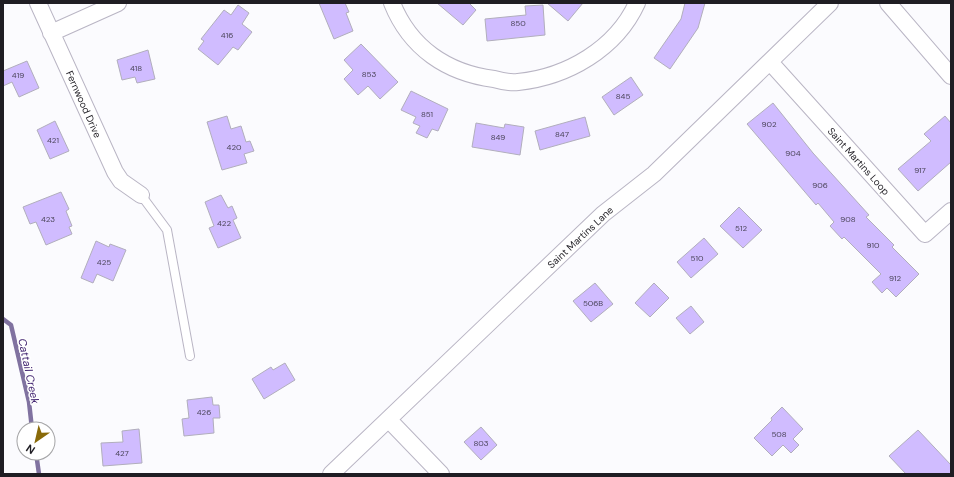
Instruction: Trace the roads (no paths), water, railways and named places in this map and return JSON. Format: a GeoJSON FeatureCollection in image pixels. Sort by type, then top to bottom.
{"type":"FeatureCollection","features":[{"type":"Feature","properties":{"kind":"street","name":"Fernwood Drive"},"geometry":{"type":"LineString","coordinates":[[38,3],[115,172],[121,180],[142,195]]}},
{"type":"Feature","properties":{"kind":"street"},"geometry":{"type":"LineString","coordinates":[[51,33],[118,3]]}},
{"type":"Feature","properties":{"kind":"street"},"geometry":{"type":"LineString","coordinates":[[392,3],[398,17],[411,36],[430,55],[454,69],[481,78],[516,83],[553,76],[574,67],[602,48],[622,28],[637,3]]}},
{"type":"Feature","properties":{"kind":"street","name":"Saint Martins Lane"},"geometry":{"type":"LineString","coordinates":[[331,474],[603,214],[654,174],[830,3]]}},
{"type":"Feature","properties":{"kind":"street"},"geometry":{"type":"LineString","coordinates":[[888,3],[951,76]]}},
{"type":"Feature","properties":{"kind":"street","name":"Saint Martins Loop"},"geometry":{"type":"LineString","coordinates":[[770,62],[925,234],[951,211]]}},
{"type":"Feature","properties":{"kind":"street"},"geometry":{"type":"LineString","coordinates":[[389,420],[441,474]]}},
{"type":"Feature","properties":{"kind":"lane"},"geometry":{"type":"LineString","coordinates":[[142,195],[167,230],[190,356]]}},
{"type":"Feature","properties":{"kind":"waterway","name":"Cattail Creek"},"geometry":{"type":"LineString","coordinates":[[3,319],[11,325],[29,402],[31,421]]}},
{"type":"Feature","properties":{"kind":"waterway","name":"Cattail Creek"},"geometry":{"type":"LineString","coordinates":[[37,461],[39,474]]}}]}
